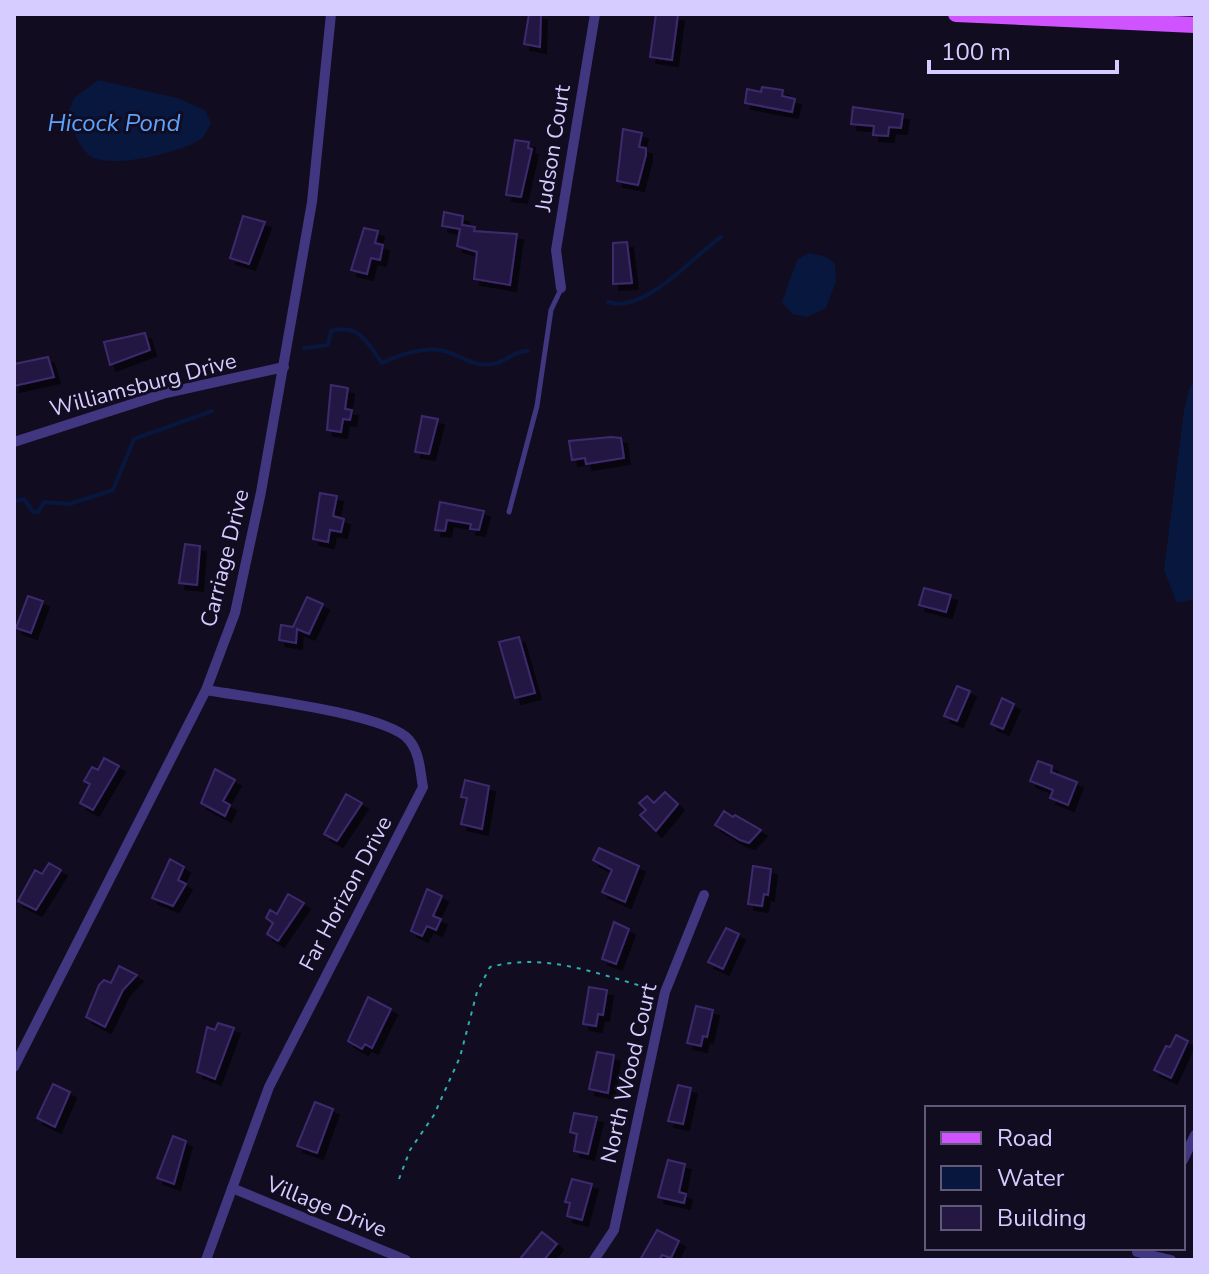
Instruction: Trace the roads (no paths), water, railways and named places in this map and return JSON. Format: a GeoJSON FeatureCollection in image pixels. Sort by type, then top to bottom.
{"type":"FeatureCollection","features":[{"type":"Feature","properties":{"kind":"main road"},"geometry":{"type":"LineString","coordinates":[[956,14],[1195,25]]}},
{"type":"Feature","properties":{"kind":"street","name":"Carriage Drive"},"geometry":{"type":"LineString","coordinates":[[14,1067],[206,690],[235,613],[284,367],[312,202],[331,14]]}},
{"type":"Feature","properties":{"kind":"street","name":"Judson Court"},"geometry":{"type":"LineString","coordinates":[[561,288],[556,250],[595,14]]}},
{"type":"Feature","properties":{"kind":"street","name":"Williamsburg Drive"},"geometry":{"type":"LineString","coordinates":[[14,442],[166,393],[284,367]]}},
{"type":"Feature","properties":{"kind":"street","name":"Far Horizon Drive"},"geometry":{"type":"LineString","coordinates":[[206,690],[333,712],[397,731],[408,739],[417,753],[423,787],[269,1087],[206,1260]]}},
{"type":"Feature","properties":{"kind":"street","name":"North Wood Court"},"geometry":{"type":"LineString","coordinates":[[594,1260],[614,1230],[665,992],[704,895]]}},
{"type":"Feature","properties":{"kind":"street"},"geometry":{"type":"LineString","coordinates":[[1185,1156],[1195,1135]]}},
{"type":"Feature","properties":{"kind":"street","name":"Village Drive"},"geometry":{"type":"LineString","coordinates":[[232,1188],[406,1260]]}},
{"type":"Feature","properties":{"kind":"street"},"geometry":{"type":"LineString","coordinates":[[1137,1253],[1171,1260]]}},
{"type":"Feature","properties":{"kind":"lane"},"geometry":{"type":"LineString","coordinates":[[509,512],[542,382],[551,310],[561,288]]}},
{"type":"Feature","properties":{"kind":"water","name":"Hicock Pond"},"geometry":{"type":"Polygon","coordinates":[[[98,80],[177,98],[205,110],[211,123],[201,139],[164,154],[115,161],[92,157],[80,143],[67,115],[74,98],[98,80]]]}},
{"type":"Feature","properties":{"kind":"water"},"geometry":{"type":"Polygon","coordinates":[[[808,253],[824,256],[835,263],[836,281],[826,308],[807,317],[792,314],[782,302],[797,260],[808,253]]]}},
{"type":"Feature","properties":{"kind":"water"},"geometry":{"type":"Polygon","coordinates":[[[1195,381],[1195,599],[1177,603],[1164,570],[1184,410],[1189,389],[1195,381]]]}},
{"type":"Feature","properties":{"kind":"waterway"},"geometry":{"type":"LineString","coordinates":[[608,302],[622,304],[652,292],[721,237]]}},
{"type":"Feature","properties":{"kind":"waterway"},"geometry":{"type":"LineString","coordinates":[[304,348],[328,345],[331,331],[341,329],[361,336],[382,363],[412,352],[437,350],[486,365],[528,351]]}},
{"type":"Feature","properties":{"kind":"waterway"},"geometry":{"type":"LineString","coordinates":[[14,501],[24,499],[33,512],[38,512],[44,502],[69,504],[113,490],[134,439],[212,411]]}}]}
